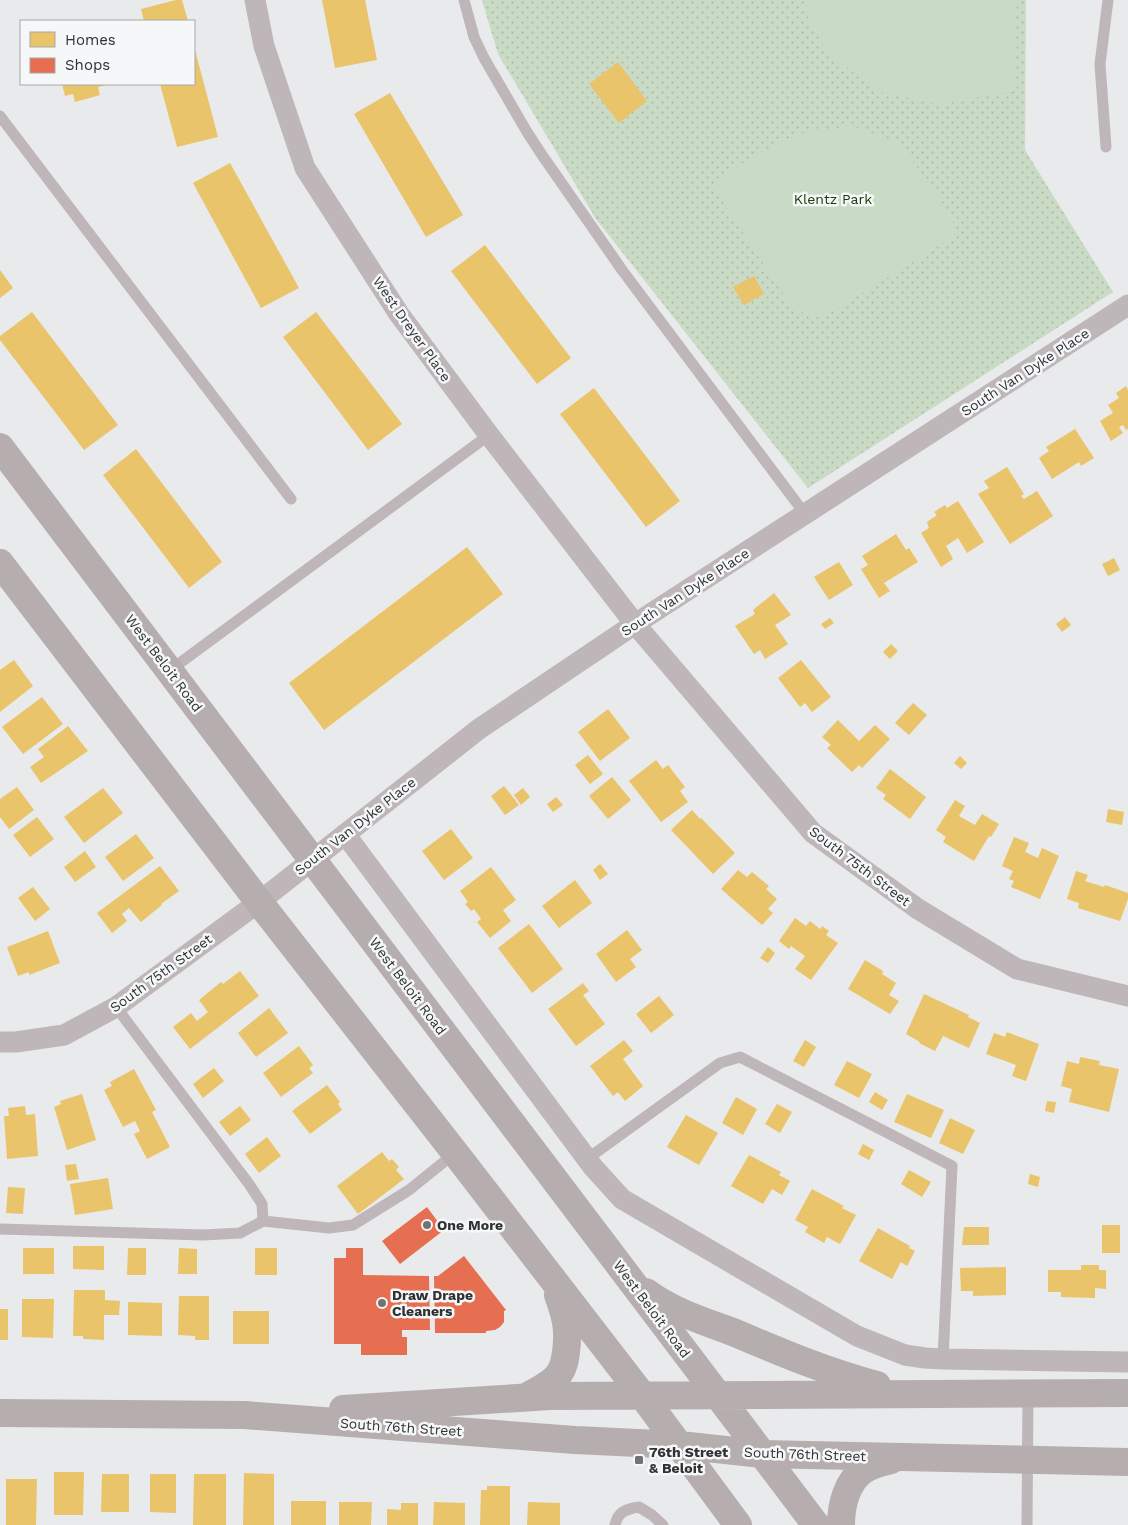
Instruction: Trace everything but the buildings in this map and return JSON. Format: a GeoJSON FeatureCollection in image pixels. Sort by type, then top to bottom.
{"type":"FeatureCollection","features":[{"type":"Feature","properties":{"kind":"main road","name":"West Beloit Road"},"geometry":{"type":"LineString","coordinates":[[0,447],[816,1525]]}},
{"type":"Feature","properties":{"kind":"main road"},"geometry":{"type":"LineString","coordinates":[[0,563],[259,902],[642,1395],[738,1525]]}},
{"type":"Feature","properties":{"kind":"main road"},"geometry":{"type":"LineString","coordinates":[[528,1396],[552,1381],[565,1364],[568,1331],[566,1316],[552,1280]]}},
{"type":"Feature","properties":{"kind":"main road"},"geometry":{"type":"LineString","coordinates":[[632,1282],[654,1298],[674,1309],[844,1376],[909,1394]]}},
{"type":"Feature","properties":{"kind":"main road","name":"South 76th Street"},"geometry":{"type":"LineString","coordinates":[[244,1415],[528,1396],[1128,1393]]}},
{"type":"Feature","properties":{"kind":"main road","name":"South 76th Street"},"geometry":{"type":"LineString","coordinates":[[0,1413],[244,1415],[566,1439],[680,1445],[762,1454],[1128,1462]]}},
{"type":"Feature","properties":{"kind":"main road"},"geometry":{"type":"LineString","coordinates":[[840,1525],[846,1492],[855,1478],[864,1470],[882,1462],[904,1457]]}},
{"type":"Feature","properties":{"kind":"street","name":"West Dreyer Place"},"geometry":{"type":"LineString","coordinates":[[255,0],[264,46],[304,168],[399,314],[635,624]]}},
{"type":"Feature","properties":{"kind":"street","name":"South Van Dyke Place"},"geometry":{"type":"LineString","coordinates":[[259,902],[479,729],[635,624],[1128,305]]}},
{"type":"Feature","properties":{"kind":"street","name":"South 75th Street"},"geometry":{"type":"LineString","coordinates":[[635,624],[813,833],[918,909],[1017,969],[1128,996]]}},
{"type":"Feature","properties":{"kind":"street"},"geometry":{"type":"LineString","coordinates":[[345,834],[587,1160],[622,1199],[857,1336],[905,1355],[934,1358],[1128,1362]]}},
{"type":"Feature","properties":{"kind":"street","name":"South 75th Street"},"geometry":{"type":"LineString","coordinates":[[0,1042],[16,1042],[64,1035],[116,1008],[259,902]]}},
{"type":"Feature","properties":{"kind":"lane"},"geometry":{"type":"LineString","coordinates":[[464,0],[474,37],[493,75],[546,162],[622,270],[805,514]]}},
{"type":"Feature","properties":{"kind":"lane"},"geometry":{"type":"LineString","coordinates":[[1106,147],[1100,64],[1108,0]]}},
{"type":"Feature","properties":{"kind":"lane"},"geometry":{"type":"LineString","coordinates":[[0,116],[291,499]]}},
{"type":"Feature","properties":{"kind":"lane"},"geometry":{"type":"LineString","coordinates":[[169,671],[489,434]]}},
{"type":"Feature","properties":{"kind":"lane"},"geometry":{"type":"LineString","coordinates":[[116,1008],[249,1184],[262,1204],[263,1221]]}},
{"type":"Feature","properties":{"kind":"lane"},"geometry":{"type":"LineString","coordinates":[[587,1160],[720,1063],[740,1057],[952,1166],[934,1358]]}},
{"type":"Feature","properties":{"kind":"lane"},"geometry":{"type":"LineString","coordinates":[[0,1230],[203,1235],[240,1233],[263,1221],[329,1228],[353,1226],[409,1190],[455,1153]]}},
{"type":"Feature","properties":{"kind":"lane"},"geometry":{"type":"LineString","coordinates":[[1027,1525],[1028,1393]]}},
{"type":"Feature","properties":{"kind":"lane"},"geometry":{"type":"LineString","coordinates":[[615,1525],[616,1520],[625,1510],[639,1507],[663,1525]]}},
{"type":"Feature","properties":{"kind":"green space","name":"Klentz Park"},"geometry":{"type":"Polygon","coordinates":[[[482,0],[1026,0],[1025,150],[1113,292],[808,488],[596,219],[498,54],[482,0]]]}},
{"type":"Feature","properties":{"kind":"green space"},"geometry":{"type":"Polygon","coordinates":[[[805,0],[1015,0],[1014,91],[941,104],[879,92],[827,52],[807,15],[805,0]]]}},
{"type":"Feature","properties":{"kind":"green space"},"geometry":{"type":"Polygon","coordinates":[[[852,126],[897,142],[932,186],[959,233],[822,318],[794,310],[712,185],[751,157],[800,133],[852,126]]]}},
{"type":"Feature","properties":{"kind":"place","name":"One More"},"geometry":{"type":"Point","coordinates":[427,1225]}},
{"type":"Feature","properties":{"kind":"place","name":"Draw Drape Cleaners"},"geometry":{"type":"Point","coordinates":[382,1303]}},
{"type":"Feature","properties":{"kind":"place","name":"76th Street & Beloit"},"geometry":{"type":"Point","coordinates":[639,1460]}}]}
